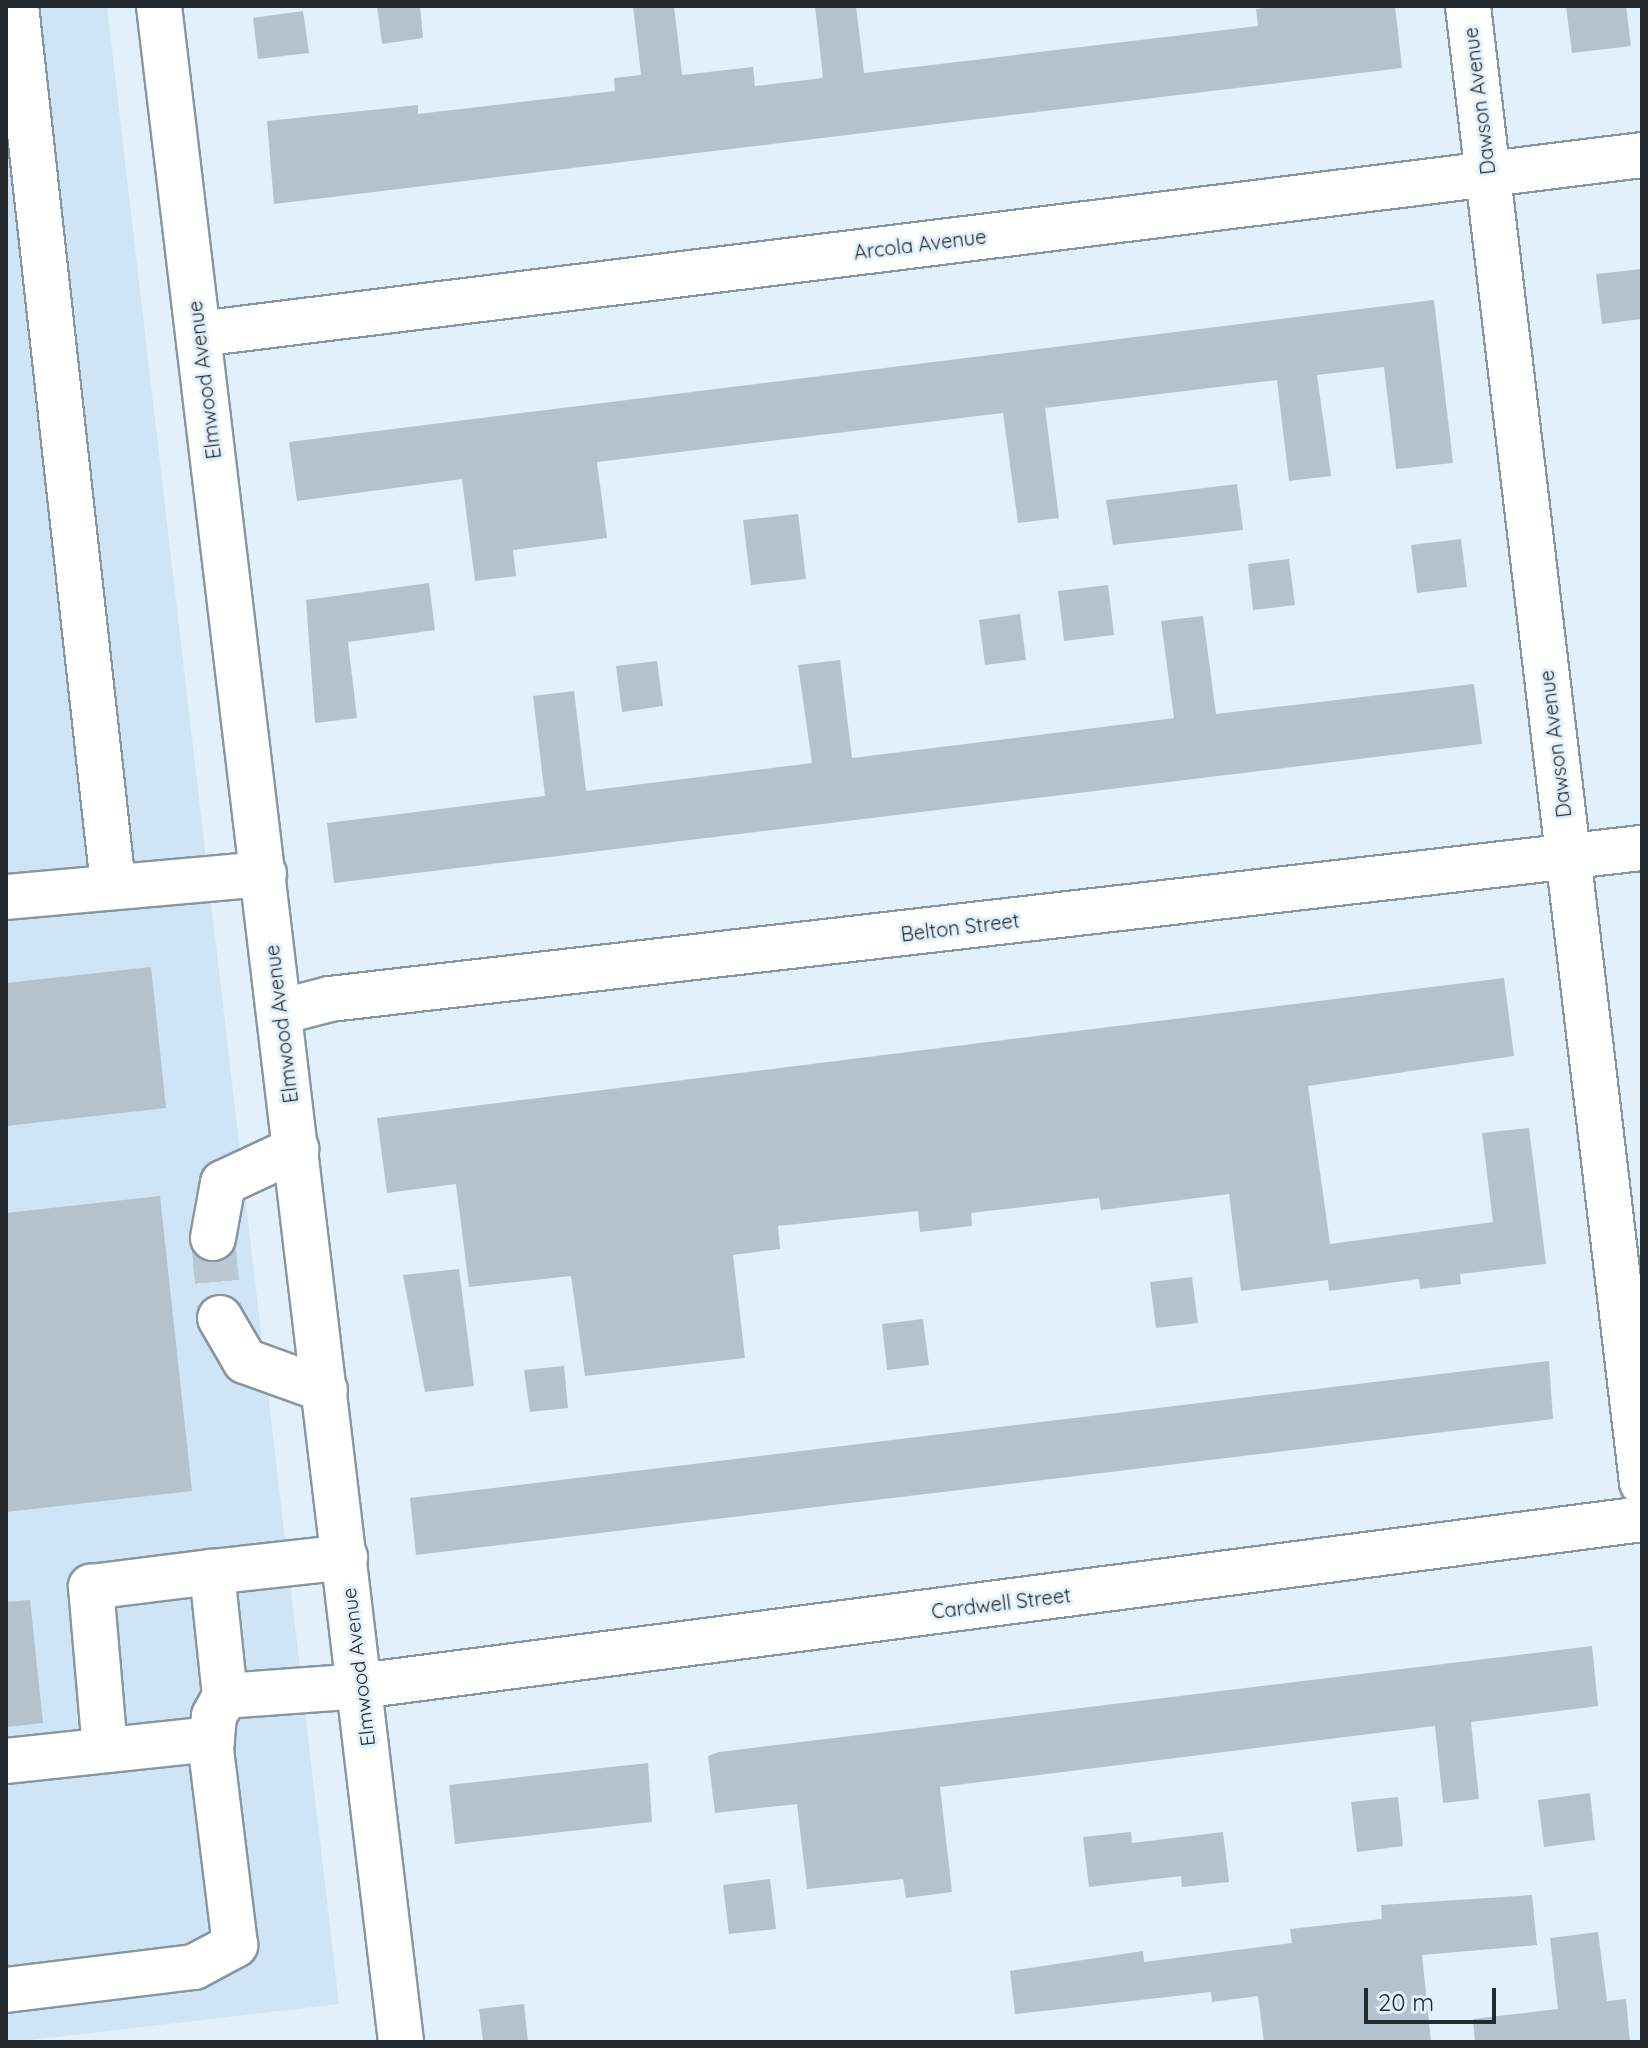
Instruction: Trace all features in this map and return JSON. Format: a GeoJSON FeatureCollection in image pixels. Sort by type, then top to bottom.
{"type":"FeatureCollection","features":[{"type":"Feature","properties":{"kind":"street"},"geometry":{"type":"LineString","coordinates":[[16,6],[113,885]]}},
{"type":"Feature","properties":{"kind":"street","name":"Elmwood Avenue"},"geometry":{"type":"LineString","coordinates":[[159,6],[401,2042]]}},
{"type":"Feature","properties":{"kind":"street","name":"Dawson Avenue"},"geometry":{"type":"LineString","coordinates":[[1468,6],[1642,1483]]}},
{"type":"Feature","properties":{"kind":"street","name":"Arcola Avenue"},"geometry":{"type":"LineString","coordinates":[[199,334],[1642,155]]}},
{"type":"Feature","properties":{"kind":"street","name":"Belton Street"},"geometry":{"type":"LineString","coordinates":[[280,1012],[330,999],[1642,848]]}},
{"type":"Feature","properties":{"kind":"street"},"geometry":{"type":"LineString","coordinates":[[6,897],[113,885],[264,874]]}},
{"type":"Feature","properties":{"kind":"street"},"geometry":{"type":"LineString","coordinates":[[213,1238],[223,1183],[296,1149]]}},
{"type":"Feature","properties":{"kind":"street"},"geometry":{"type":"LineString","coordinates":[[220,1318],[245,1361],[325,1390]]}},
{"type":"Feature","properties":{"kind":"street","name":"Cardwell Street"},"geometry":{"type":"LineString","coordinates":[[225,1696],[360,1686],[1642,1519]]}},
{"type":"Feature","properties":{"kind":"street"},"geometry":{"type":"LineString","coordinates":[[105,1750],[91,1587],[345,1557]]}},
{"type":"Feature","properties":{"kind":"street"},"geometry":{"type":"LineString","coordinates":[[6,1990],[194,1967],[235,1945],[212,1739],[225,1696],[212,1572]]}},
{"type":"Feature","properties":{"kind":"street"},"geometry":{"type":"LineString","coordinates":[[6,1761],[212,1739]]}},
{"type":"Feature","properties":{"kind":"shaded area"},"geometry":{"type":"Polygon","coordinates":[[[6,6],[107,6],[339,2004],[14,2042],[6,2042],[6,6]]]}},
{"type":"Feature","properties":{"kind":"building"},"geometry":{"type":"Polygon","coordinates":[[[377,6],[420,6],[423,38],[382,44],[377,6]]]}},
{"type":"Feature","properties":{"kind":"building"},"geometry":{"type":"Polygon","coordinates":[[[633,6],[674,6],[682,75],[753,67],[755,86],[823,78],[815,6],[856,6],[864,73],[1258,26],[1256,9],[1283,6],[1395,6],[1402,68],[274,204],[267,121],[418,105],[418,114],[615,91],[614,78],[641,75],[633,6]]]}},
{"type":"Feature","properties":{"kind":"building"},"geometry":{"type":"Polygon","coordinates":[[[1566,6],[1626,6],[1631,46],[1572,53],[1566,6]]]}},
{"type":"Feature","properties":{"kind":"building"},"geometry":{"type":"Polygon","coordinates":[[[303,11],[309,53],[258,59],[253,18],[303,11]]]}},
{"type":"Feature","properties":{"kind":"building"},"geometry":{"type":"Polygon","coordinates":[[[1642,269],[1642,319],[1602,324],[1596,274],[1642,269]]]}},
{"type":"Feature","properties":{"kind":"building"},"geometry":{"type":"Polygon","coordinates":[[[1434,300],[1453,463],[1396,469],[1384,367],[1317,375],[1331,476],[1289,481],[1277,380],[1045,408],[1059,518],[1018,523],[1003,413],[597,462],[607,538],[513,550],[516,576],[475,581],[462,479],[297,501],[289,442],[1434,300]]]}},
{"type":"Feature","properties":{"kind":"building"},"geometry":{"type":"Polygon","coordinates":[[[1237,484],[1243,530],[1113,545],[1106,500],[1237,484]]]}},
{"type":"Feature","properties":{"kind":"building"},"geometry":{"type":"Polygon","coordinates":[[[798,514],[806,579],[751,585],[743,520],[798,514]]]}},
{"type":"Feature","properties":{"kind":"building"},"geometry":{"type":"Polygon","coordinates":[[[1461,539],[1467,587],[1417,593],[1411,545],[1461,539]]]}},
{"type":"Feature","properties":{"kind":"building"},"geometry":{"type":"Polygon","coordinates":[[[1289,559],[1295,605],[1253,610],[1248,564],[1289,559]]]}},
{"type":"Feature","properties":{"kind":"building"},"geometry":{"type":"Polygon","coordinates":[[[429,583],[435,630],[348,642],[357,718],[315,723],[306,600],[429,583]]]}},
{"type":"Feature","properties":{"kind":"building"},"geometry":{"type":"Polygon","coordinates":[[[1108,585],[1114,635],[1064,641],[1058,591],[1108,585]]]}},
{"type":"Feature","properties":{"kind":"building"},"geometry":{"type":"Polygon","coordinates":[[[1020,614],[1026,660],[985,665],[979,620],[1020,614]]]}},
{"type":"Feature","properties":{"kind":"building"},"geometry":{"type":"Polygon","coordinates":[[[1203,616],[1216,714],[1474,684],[1482,744],[334,883],[327,823],[545,796],[533,696],[574,691],[586,791],[812,763],[798,665],[840,660],[852,758],[1174,718],[1161,621],[1203,616]]]}},
{"type":"Feature","properties":{"kind":"building"},"geometry":{"type":"Polygon","coordinates":[[[657,661],[663,706],[622,712],[616,666],[657,661]]]}},
{"type":"Feature","properties":{"kind":"building"},"geometry":{"type":"Polygon","coordinates":[[[151,967],[166,1108],[6,1126],[6,983],[151,967]]]}},
{"type":"Feature","properties":{"kind":"building"},"geometry":{"type":"Polygon","coordinates":[[[1504,978],[1514,1056],[1308,1086],[1330,1244],[1493,1222],[1482,1133],[1529,1128],[1546,1264],[1460,1274],[1461,1284],[1420,1289],[1419,1279],[1329,1291],[1328,1280],[1241,1291],[1229,1194],[1101,1210],[1099,1198],[971,1213],[972,1226],[920,1232],[918,1211],[778,1226],[780,1249],[733,1255],[745,1358],[585,1376],[571,1276],[469,1287],[456,1184],[387,1193],[377,1118],[1504,978]]]}},
{"type":"Feature","properties":{"kind":"building"},"geometry":{"type":"Polygon","coordinates":[[[160,1196],[192,1491],[6,1512],[6,1213],[160,1196]]]}},
{"type":"Feature","properties":{"kind":"building"},"geometry":{"type":"Polygon","coordinates":[[[459,1269],[474,1386],[425,1392],[403,1275],[459,1269]]]}},
{"type":"Feature","properties":{"kind":"building"},"geometry":{"type":"Polygon","coordinates":[[[1192,1277],[1198,1323],[1156,1328],[1150,1282],[1192,1277]]]}},
{"type":"Feature","properties":{"kind":"building"},"geometry":{"type":"Polygon","coordinates":[[[923,1319],[929,1365],[887,1370],[882,1324],[923,1319]]]}},
{"type":"Feature","properties":{"kind":"building"},"geometry":{"type":"Polygon","coordinates":[[[1549,1361],[1553,1419],[416,1555],[410,1498],[1549,1361]]]}},
{"type":"Feature","properties":{"kind":"building"},"geometry":{"type":"Polygon","coordinates":[[[564,1366],[568,1408],[530,1412],[524,1370],[564,1366]]]}},
{"type":"Feature","properties":{"kind":"building"},"geometry":{"type":"Polygon","coordinates":[[[30,1600],[43,1723],[6,1727],[6,1602],[30,1600]]]}},
{"type":"Feature","properties":{"kind":"building"},"geometry":{"type":"Polygon","coordinates":[[[1592,1646],[1598,1706],[1471,1722],[1479,1799],[1443,1803],[1435,1726],[940,1787],[952,1892],[906,1898],[903,1879],[807,1889],[797,1804],[715,1813],[708,1756],[719,1752],[1592,1646]]]}},
{"type":"Feature","properties":{"kind":"building"},"geometry":{"type":"Polygon","coordinates":[[[648,1763],[652,1822],[455,1844],[449,1785],[648,1763]]]}},
{"type":"Feature","properties":{"kind":"building"},"geometry":{"type":"Polygon","coordinates":[[[1590,1793],[1595,1840],[1544,1847],[1538,1800],[1590,1793]]]}},
{"type":"Feature","properties":{"kind":"building"},"geometry":{"type":"Polygon","coordinates":[[[1398,1797],[1403,1846],[1357,1852],[1351,1802],[1398,1797]]]}},
{"type":"Feature","properties":{"kind":"building"},"geometry":{"type":"Polygon","coordinates":[[[1131,1832],[1132,1843],[1223,1832],[1229,1882],[1182,1887],[1181,1876],[1089,1887],[1083,1837],[1131,1832]]]}},
{"type":"Feature","properties":{"kind":"building"},"geometry":{"type":"Polygon","coordinates":[[[770,1879],[776,1929],[729,1934],[723,1885],[770,1879]]]}},
{"type":"Feature","properties":{"kind":"building"},"geometry":{"type":"Polygon","coordinates":[[[1532,1895],[1537,1945],[1422,1955],[1431,2042],[1264,2042],[1258,1996],[1212,2002],[1211,1992],[1015,2014],[1010,1971],[1143,1951],[1144,1962],[1292,1943],[1290,1929],[1382,1919],[1381,1905],[1532,1895]]]}},
{"type":"Feature","properties":{"kind":"building"},"geometry":{"type":"Polygon","coordinates":[[[1598,1932],[1607,2001],[1626,1999],[1630,2042],[1475,2042],[1473,2019],[1558,2009],[1550,1938],[1598,1932]]]}},
{"type":"Feature","properties":{"kind":"building"},"geometry":{"type":"Polygon","coordinates":[[[524,2004],[528,2042],[483,2042],[479,2009],[524,2004]]]}},
{"type":"Feature","properties":{"kind":"tunnel"},"geometry":{"type":"LineString","coordinates":[[213,1238],[220,1318]]}}]}
